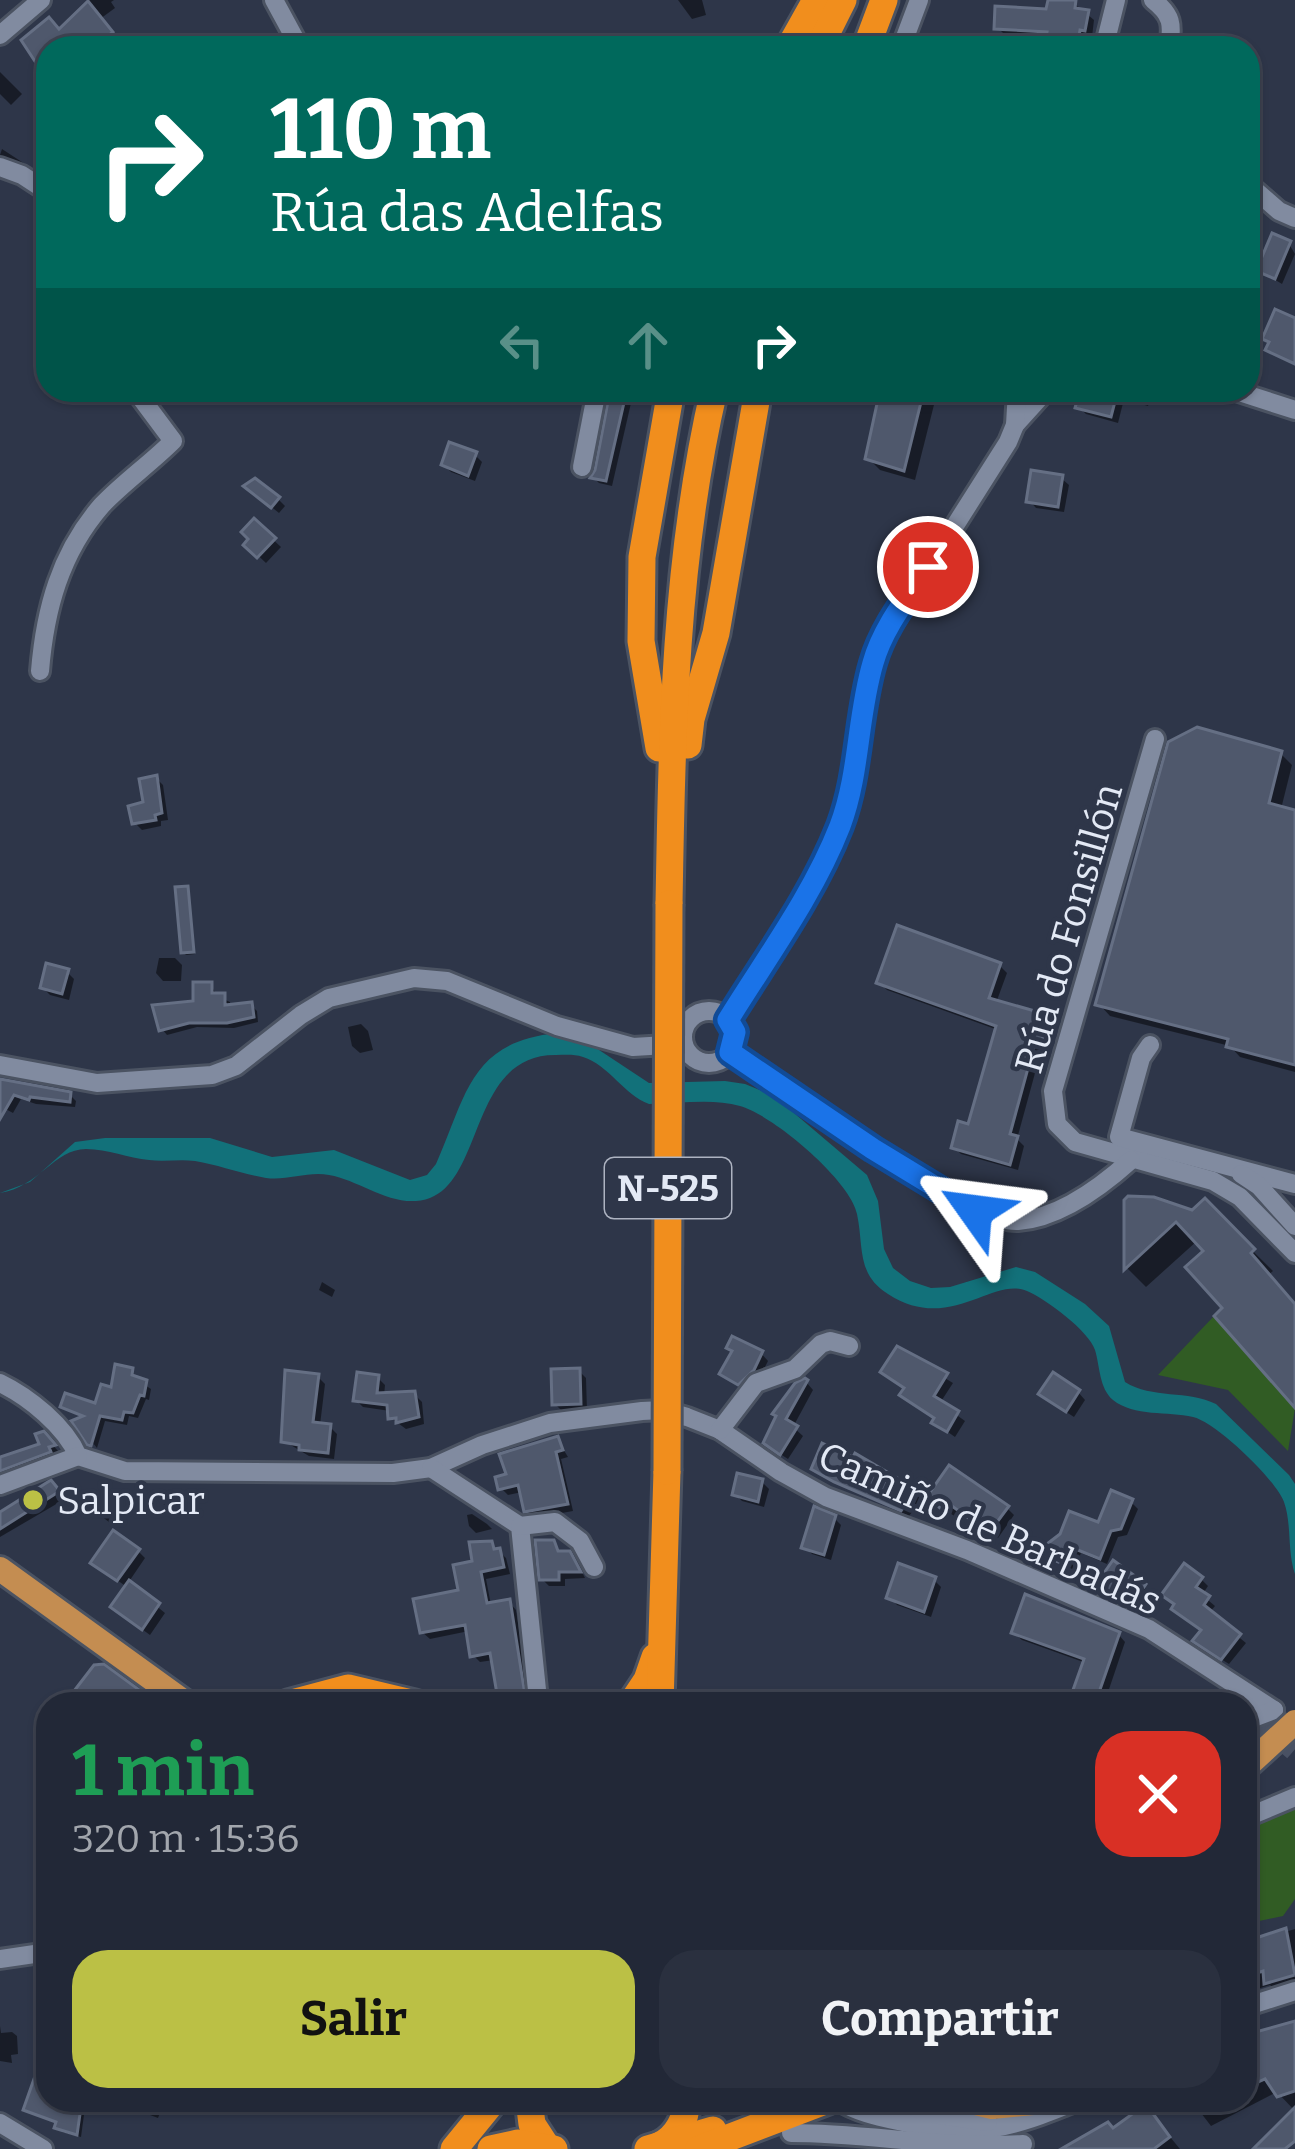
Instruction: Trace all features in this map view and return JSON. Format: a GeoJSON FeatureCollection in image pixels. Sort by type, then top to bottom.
{"type":"FeatureCollection","features":[{"type":"Feature","properties":{"kind":"highway"},"geometry":{"type":"LineString","coordinates":[[795,36],[816,0]]}},
{"type":"Feature","properties":{"kind":"highway"},"geometry":{"type":"LineString","coordinates":[[825,36],[843,0]]}},
{"type":"Feature","properties":{"kind":"highway"},"geometry":{"type":"LineString","coordinates":[[870,36],[884,0]]}},
{"type":"Feature","properties":{"kind":"highway"},"geometry":{"type":"LineString","coordinates":[[669,402],[642,557],[641,640],[652,688],[670,844]]}},
{"type":"Feature","properties":{"kind":"highway","name":"N-525"},"geometry":{"type":"LineString","coordinates":[[660,1692],[667,1471],[673,722],[686,562],[712,402]]}},
{"type":"Feature","properties":{"kind":"highway"},"geometry":{"type":"LineString","coordinates":[[670,844],[691,719],[716,633],[756,402]]}},
{"type":"Feature","properties":{"kind":"highway"},"geometry":{"type":"LineString","coordinates":[[640,1692],[663,1630]]}},
{"type":"Feature","properties":{"kind":"highway"},"geometry":{"type":"LineString","coordinates":[[333,1692],[348,1688],[366,1692]]}},
{"type":"Feature","properties":{"kind":"highway"},"geometry":{"type":"LineString","coordinates":[[454,2149],[484,2112]]}},
{"type":"Feature","properties":{"kind":"highway"},"geometry":{"type":"LineString","coordinates":[[531,2112],[532,2124],[550,2147]]}},
{"type":"Feature","properties":{"kind":"highway"},"geometry":{"type":"LineString","coordinates":[[649,2149],[668,2141],[683,2112]]}},
{"type":"Feature","properties":{"kind":"highway"},"geometry":{"type":"LineString","coordinates":[[649,2149],[685,2141],[750,2112]]}},
{"type":"Feature","properties":{"kind":"highway"},"geometry":{"type":"LineString","coordinates":[[699,2149],[799,2112]]}},
{"type":"Feature","properties":{"kind":"highway"},"geometry":{"type":"LineString","coordinates":[[491,2149],[518,2143],[550,2147]]}},
{"type":"Feature","properties":{"kind":"main road"},"geometry":{"type":"LineString","coordinates":[[0,1569],[172,1692]]}},
{"type":"Feature","properties":{"kind":"main road"},"geometry":{"type":"LineString","coordinates":[[1257,1759],[1284,1738],[1259,1715]]}},
{"type":"Feature","properties":{"kind":"street"},"geometry":{"type":"LineString","coordinates":[[0,34],[41,0]]}},
{"type":"Feature","properties":{"kind":"street"},"geometry":{"type":"LineString","coordinates":[[274,0],[294,36]]}},
{"type":"Feature","properties":{"kind":"street"},"geometry":{"type":"LineString","coordinates":[[906,36],[919,0]]}},
{"type":"Feature","properties":{"kind":"street"},"geometry":{"type":"LineString","coordinates":[[1107,36],[1117,0]]}},
{"type":"Feature","properties":{"kind":"street"},"geometry":{"type":"LineString","coordinates":[[1153,0],[1173,24],[1171,36]]}},
{"type":"Feature","properties":{"kind":"street"},"geometry":{"type":"LineString","coordinates":[[0,166],[36,184]]}},
{"type":"Feature","properties":{"kind":"street"},"geometry":{"type":"LineString","coordinates":[[1260,195],[1279,212],[1295,218]]}},
{"type":"Feature","properties":{"kind":"street"},"geometry":{"type":"LineString","coordinates":[[1260,399],[1295,410]]}},
{"type":"Feature","properties":{"kind":"street"},"geometry":{"type":"LineString","coordinates":[[40,671],[49,601],[66,561],[99,508],[173,441],[145,402]]}},
{"type":"Feature","properties":{"kind":"street"},"geometry":{"type":"LineString","coordinates":[[581,467],[595,402]]}},
{"type":"Feature","properties":{"kind":"street"},"geometry":{"type":"LineString","coordinates":[[1015,425],[1018,402]]}},
{"type":"Feature","properties":{"kind":"street"},"geometry":{"type":"LineString","coordinates":[[728,1020],[839,829],[880,644],[976,496],[1015,425],[1040,402]]}},
{"type":"Feature","properties":{"kind":"street","name":"Rúa do Fonsillón"},"geometry":{"type":"LineString","coordinates":[[1155,739],[1053,1090],[1057,1124],[1075,1142],[1213,1181],[1240,1196],[1295,1253]]}},
{"type":"Feature","properties":{"kind":"street"},"geometry":{"type":"LineString","coordinates":[[0,1065],[97,1083],[212,1075],[236,1066],[329,998],[414,977],[447,981],[557,1026],[633,1047],[683,1044]]}},
{"type":"Feature","properties":{"kind":"street"},"geometry":{"type":"LineString","coordinates":[[713,1011],[728,1020],[735,1032],[730,1052],[709,1064],[693,1058],[683,1044],[685,1027],[697,1014],[713,1011]]}},
{"type":"Feature","properties":{"kind":"street"},"geometry":{"type":"LineString","coordinates":[[1150,1045],[1141,1058],[1119,1137],[1295,1184]]}},
{"type":"Feature","properties":{"kind":"street"},"geometry":{"type":"LineString","coordinates":[[730,1052],[975,1211],[1015,1222],[1042,1215],[1102,1186],[1131,1160]]}},
{"type":"Feature","properties":{"kind":"street"},"geometry":{"type":"LineString","coordinates":[[1226,1165],[1259,1186],[1295,1226]]}},
{"type":"Feature","properties":{"kind":"street"},"geometry":{"type":"LineString","coordinates":[[720,1430],[756,1383],[795,1370],[821,1344],[830,1341],[849,1346]]}},
{"type":"Feature","properties":{"kind":"street"},"geometry":{"type":"LineString","coordinates":[[0,1382],[43,1414],[78,1456],[0,1485]]}},
{"type":"Feature","properties":{"kind":"street","name":"Camiño de Barbadás"},"geometry":{"type":"LineString","coordinates":[[78,1456],[125,1471],[393,1472],[431,1468],[550,1423],[663,1410],[720,1430],[826,1497],[967,1550],[1149,1629],[1233,1692]]}},
{"type":"Feature","properties":{"kind":"street"},"geometry":{"type":"LineString","coordinates":[[431,1468],[520,1526],[555,1522],[580,1541],[595,1567]]}},
{"type":"Feature","properties":{"kind":"street"},"geometry":{"type":"LineString","coordinates":[[520,1526],[537,1690]]}},
{"type":"Feature","properties":{"kind":"street","name":"Camiño de Barbadás"},"geometry":{"type":"LineString","coordinates":[[1211,1672],[1233,1692]]}},
{"type":"Feature","properties":{"kind":"street"},"geometry":{"type":"LineString","coordinates":[[1257,1813],[1295,1797]]}},
{"type":"Feature","properties":{"kind":"street"},"geometry":{"type":"LineString","coordinates":[[0,1959],[36,1954]]}},
{"type":"Feature","properties":{"kind":"street"},"geometry":{"type":"LineString","coordinates":[[1257,2003],[1295,1990]]}},
{"type":"Feature","properties":{"kind":"street"},"geometry":{"type":"LineString","coordinates":[[855,2112],[932,2129],[1020,2134]]}},
{"type":"Feature","properties":{"kind":"street"},"geometry":{"type":"LineString","coordinates":[[924,2112],[1020,2134]]}},
{"type":"Feature","properties":{"kind":"street"},"geometry":{"type":"LineString","coordinates":[[791,2133],[815,2141],[981,2148],[1020,2134],[1059,2112]]}},
{"type":"Feature","properties":{"kind":"street"},"geometry":{"type":"LineString","coordinates":[[0,2122],[43,2149]]}},
{"type":"Feature","properties":{"kind":"shaded area"},"geometry":{"type":"Polygon","coordinates":[[[557,1033],[587,1042],[649,1083],[745,1084],[774,1096],[867,1175],[878,1201],[884,1249],[893,1268],[910,1281],[931,1288],[950,1287],[1016,1267],[1035,1272],[1085,1304],[1109,1326],[1125,1382],[1216,1404],[1295,1484],[1295,1574],[1284,1502],[1270,1480],[1230,1440],[1193,1417],[1141,1411],[1113,1400],[1085,1334],[1027,1291],[1014,1288],[931,1308],[910,1305],[888,1294],[866,1269],[857,1214],[841,1184],[790,1135],[740,1106],[649,1104],[592,1061],[556,1055],[526,1061],[505,1077],[455,1176],[439,1194],[416,1201],[393,1198],[329,1175],[266,1178],[195,1161],[149,1160],[94,1149],[65,1155],[39,1174],[75,1142],[210,1138],[272,1157],[334,1150],[410,1180],[427,1175],[436,1164],[465,1094],[489,1060],[528,1038],[557,1033]]]}},
{"type":"Feature","properties":{"kind":"shaded area"},"geometry":{"type":"Polygon","coordinates":[[[1214,1316],[1295,1408],[1288,1451],[1228,1390],[1158,1375],[1214,1316]]]}},
{"type":"Feature","properties":{"kind":"shaded area"},"geometry":{"type":"Polygon","coordinates":[[[1295,1808],[1295,1899],[1283,1916],[1257,1921],[1257,1822],[1295,1808]]]}},
{"type":"Feature","properties":{"kind":"building"},"geometry":{"type":"Polygon","coordinates":[[[1048,0],[1076,0],[1075,8],[1089,10],[1085,31],[1080,30],[1079,36],[1046,36],[1047,32],[994,29],[995,6],[1046,9],[1048,0]]]}},
{"type":"Feature","properties":{"kind":"building"},"geometry":{"type":"Polygon","coordinates":[[[88,1],[113,32],[108,36],[36,36],[36,63],[21,40],[49,17],[59,29],[88,1]]]}},
{"type":"Feature","properties":{"kind":"building"},"geometry":{"type":"Polygon","coordinates":[[[1272,233],[1291,241],[1275,279],[1260,273],[1272,233]]]}},
{"type":"Feature","properties":{"kind":"building"},"geometry":{"type":"Polygon","coordinates":[[[1275,309],[1295,318],[1295,364],[1265,350],[1269,342],[1262,339],[1275,309]]]}},
{"type":"Feature","properties":{"kind":"building"},"geometry":{"type":"Polygon","coordinates":[[[608,402],[624,402],[606,481],[590,478],[608,402]]]}},
{"type":"Feature","properties":{"kind":"building"},"geometry":{"type":"Polygon","coordinates":[[[877,402],[921,402],[904,471],[865,459],[877,402]]]}},
{"type":"Feature","properties":{"kind":"building"},"geometry":{"type":"Polygon","coordinates":[[[1077,402],[1115,402],[1111,417],[1075,408],[1077,402]]]}},
{"type":"Feature","properties":{"kind":"building"},"geometry":{"type":"Polygon","coordinates":[[[449,442],[477,452],[468,476],[441,465],[449,442]]]}},
{"type":"Feature","properties":{"kind":"building"},"geometry":{"type":"Polygon","coordinates":[[[1031,470],[1063,475],[1058,507],[1026,502],[1031,470]]]}},
{"type":"Feature","properties":{"kind":"building"},"geometry":{"type":"Polygon","coordinates":[[[255,478],[280,497],[271,508],[243,486],[255,478]]]}},
{"type":"Feature","properties":{"kind":"building"},"geometry":{"type":"Polygon","coordinates":[[[254,518],[276,538],[257,558],[243,545],[248,539],[241,532],[254,518]]]}},
{"type":"Feature","properties":{"kind":"building"},"geometry":{"type":"Polygon","coordinates":[[[1197,727],[1282,751],[1269,803],[1295,810],[1295,1065],[1226,1047],[1228,1039],[1095,1005],[1168,742],[1197,727]]]}},
{"type":"Feature","properties":{"kind":"building"},"geometry":{"type":"Polygon","coordinates":[[[157,775],[162,813],[155,815],[156,820],[132,824],[128,806],[143,802],[139,779],[157,775]]]}},
{"type":"Feature","properties":{"kind":"building"},"geometry":{"type":"Polygon","coordinates":[[[188,886],[194,952],[181,953],[175,887],[188,886]]]}},
{"type":"Feature","properties":{"kind":"building"},"geometry":{"type":"Polygon","coordinates":[[[897,925],[1001,963],[989,998],[1049,1015],[1042,1041],[1036,1039],[1010,1134],[1018,1136],[1010,1165],[951,1148],[958,1121],[968,1124],[996,1026],[876,983],[897,925]]]}},
{"type":"Feature","properties":{"kind":"building"},"geometry":{"type":"Polygon","coordinates":[[[46,963],[69,969],[62,994],[40,988],[46,963]]]}},
{"type":"Feature","properties":{"kind":"building"},"geometry":{"type":"Polygon","coordinates":[[[193,982],[212,982],[212,993],[225,993],[225,1005],[252,1002],[254,1017],[159,1031],[152,1005],[193,1001],[193,982]]]}},
{"type":"Feature","properties":{"kind":"building"},"geometry":{"type":"Polygon","coordinates":[[[0,1079],[71,1092],[70,1102],[14,1095],[0,1119],[0,1079]]]}},
{"type":"Feature","properties":{"kind":"building"},"geometry":{"type":"Polygon","coordinates":[[[1154,1197],[1192,1210],[1205,1198],[1255,1249],[1251,1253],[1295,1304],[1295,1408],[1214,1316],[1222,1308],[1185,1267],[1203,1251],[1176,1222],[1124,1270],[1124,1200],[1154,1197]]]}},
{"type":"Feature","properties":{"kind":"building"},"geometry":{"type":"Polygon","coordinates":[[[732,1336],[763,1351],[754,1370],[738,1385],[719,1374],[732,1351],[726,1348],[732,1336]]]}},
{"type":"Feature","properties":{"kind":"building"},"geometry":{"type":"Polygon","coordinates":[[[897,1346],[948,1373],[934,1396],[959,1411],[947,1432],[899,1395],[904,1388],[880,1372],[897,1346]]]}},
{"type":"Feature","properties":{"kind":"building"},"geometry":{"type":"Polygon","coordinates":[[[115,1364],[133,1368],[132,1375],[147,1380],[144,1396],[140,1395],[133,1413],[124,1412],[122,1420],[100,1416],[91,1446],[87,1445],[71,1421],[83,1416],[60,1407],[65,1393],[95,1403],[101,1384],[111,1387],[115,1364]]]}},
{"type":"Feature","properties":{"kind":"building"},"geometry":{"type":"Polygon","coordinates":[[[580,1368],[581,1404],[552,1405],[551,1369],[580,1368]]]}},
{"type":"Feature","properties":{"kind":"building"},"geometry":{"type":"Polygon","coordinates":[[[285,1370],[319,1374],[313,1422],[331,1424],[328,1453],[299,1450],[299,1445],[281,1442],[285,1370]]]}},
{"type":"Feature","properties":{"kind":"building"},"geometry":{"type":"Polygon","coordinates":[[[357,1372],[379,1375],[377,1393],[415,1391],[419,1417],[396,1423],[396,1418],[388,1419],[387,1405],[353,1401],[357,1372]]]}},
{"type":"Feature","properties":{"kind":"building"},"geometry":{"type":"Polygon","coordinates":[[[1053,1372],[1080,1390],[1066,1412],[1038,1394],[1053,1372]]]}},
{"type":"Feature","properties":{"kind":"building"},"geometry":{"type":"Polygon","coordinates":[[[805,1378],[786,1419],[798,1426],[780,1455],[763,1443],[776,1416],[772,1414],[795,1383],[805,1378]]]}},
{"type":"Feature","properties":{"kind":"building"},"geometry":{"type":"Polygon","coordinates":[[[44,1431],[56,1445],[49,1447],[51,1452],[0,1471],[0,1457],[39,1444],[35,1434],[44,1431]]]}},
{"type":"Feature","properties":{"kind":"building"},"geometry":{"type":"Polygon","coordinates":[[[558,1436],[563,1450],[556,1452],[568,1504],[524,1512],[518,1485],[498,1490],[495,1477],[506,1474],[499,1454],[558,1436]]]}},
{"type":"Feature","properties":{"kind":"building"},"geometry":{"type":"Polygon","coordinates":[[[822,1443],[853,1457],[855,1453],[916,1489],[901,1511],[834,1482],[811,1469],[822,1443]]]}},
{"type":"Feature","properties":{"kind":"building"},"geometry":{"type":"Polygon","coordinates":[[[949,1465],[1009,1506],[989,1533],[952,1506],[947,1513],[926,1498],[949,1465]]]}},
{"type":"Feature","properties":{"kind":"building"},"geometry":{"type":"Polygon","coordinates":[[[737,1473],[763,1479],[758,1502],[732,1495],[737,1473]]]}},
{"type":"Feature","properties":{"kind":"building","name":"Salpicar"},"geometry":{"type":"Polygon","coordinates":[[[51,1480],[60,1491],[0,1529],[0,1512],[51,1480]]]}},
{"type":"Feature","properties":{"kind":"building"},"geometry":{"type":"Polygon","coordinates":[[[1111,1490],[1133,1499],[1121,1529],[1111,1531],[1100,1559],[1073,1548],[1067,1565],[1042,1556],[1047,1544],[1060,1534],[1069,1511],[1098,1522],[1111,1490]]]}},
{"type":"Feature","properties":{"kind":"building"},"geometry":{"type":"Polygon","coordinates":[[[814,1506],[836,1515],[824,1555],[801,1548],[814,1506]]]}},
{"type":"Feature","properties":{"kind":"building"},"geometry":{"type":"Polygon","coordinates":[[[113,1530],[140,1549],[117,1581],[90,1563],[113,1530]]]}},
{"type":"Feature","properties":{"kind":"building"},"geometry":{"type":"Polygon","coordinates":[[[535,1540],[554,1540],[558,1551],[570,1551],[581,1572],[559,1572],[559,1580],[539,1580],[535,1540]]]}},
{"type":"Feature","properties":{"kind":"building"},"geometry":{"type":"Polygon","coordinates":[[[492,1541],[494,1549],[500,1548],[504,1567],[481,1572],[487,1603],[510,1599],[525,1692],[497,1692],[490,1653],[470,1657],[465,1625],[420,1633],[413,1599],[458,1590],[453,1565],[472,1561],[469,1542],[492,1541]]]}},
{"type":"Feature","properties":{"kind":"building"},"geometry":{"type":"Polygon","coordinates":[[[1113,1560],[1146,1584],[1131,1606],[1097,1583],[1113,1560]]]}},
{"type":"Feature","properties":{"kind":"building"},"geometry":{"type":"Polygon","coordinates":[[[898,1563],[936,1577],[924,1612],[886,1598],[898,1563]]]}},
{"type":"Feature","properties":{"kind":"building"},"geometry":{"type":"Polygon","coordinates":[[[1184,1563],[1203,1577],[1196,1587],[1210,1596],[1204,1605],[1241,1634],[1221,1660],[1192,1641],[1201,1630],[1171,1609],[1174,1604],[1161,1595],[1184,1563]]]}},
{"type":"Feature","properties":{"kind":"building"},"geometry":{"type":"Polygon","coordinates":[[[129,1580],[160,1603],[142,1630],[110,1607],[129,1580]]]}},
{"type":"Feature","properties":{"kind":"building"},"geometry":{"type":"Polygon","coordinates":[[[1025,1594],[1120,1632],[1099,1692],[1072,1692],[1084,1659],[1011,1633],[1025,1594]]]}},
{"type":"Feature","properties":{"kind":"building"},"geometry":{"type":"Polygon","coordinates":[[[104,1664],[142,1692],[73,1692],[94,1665],[104,1664]]]}},
{"type":"Feature","properties":{"kind":"building"},"geometry":{"type":"Polygon","coordinates":[[[1286,1928],[1295,1975],[1264,1984],[1263,1971],[1257,1973],[1257,1935],[1286,1928]]]}},
{"type":"Feature","properties":{"kind":"building"},"geometry":{"type":"Polygon","coordinates":[[[1295,2021],[1295,2091],[1277,2097],[1265,2079],[1257,2083],[1257,2032],[1295,2021]]]}},
{"type":"Feature","properties":{"kind":"building"},"geometry":{"type":"Polygon","coordinates":[[[36,2073],[36,2112],[80,2112],[77,2135],[54,2128],[56,2122],[23,2110],[36,2073]]]}},
{"type":"Feature","properties":{"kind":"building"},"geometry":{"type":"Polygon","coordinates":[[[1295,2107],[1295,2141],[1285,2149],[1253,2149],[1295,2107]]]}},
{"type":"Feature","properties":{"kind":"building"},"geometry":{"type":"Polygon","coordinates":[[[1135,2112],[1152,2112],[1170,2137],[1154,2149],[1061,2149],[1108,2122],[1113,2128],[1135,2112]]]}},
{"type":"Feature","properties":{"kind":"tunnel"},"geometry":{"type":"LineString","coordinates":[[1259,1722],[1295,1753]]}},
{"type":"Feature","properties":{"kind":"place","name":"Salpicar"},"geometry":{"type":"Point","coordinates":[33,1500]}},
{"type":"Feature","properties":{"kind":"route"},"geometry":{"type":"LineString","coordinates":[[928,567],[896,614],[874,660],[859,755],[839,829],[728,1020],[735,1032],[730,1052],[975,1211]]}}]}
